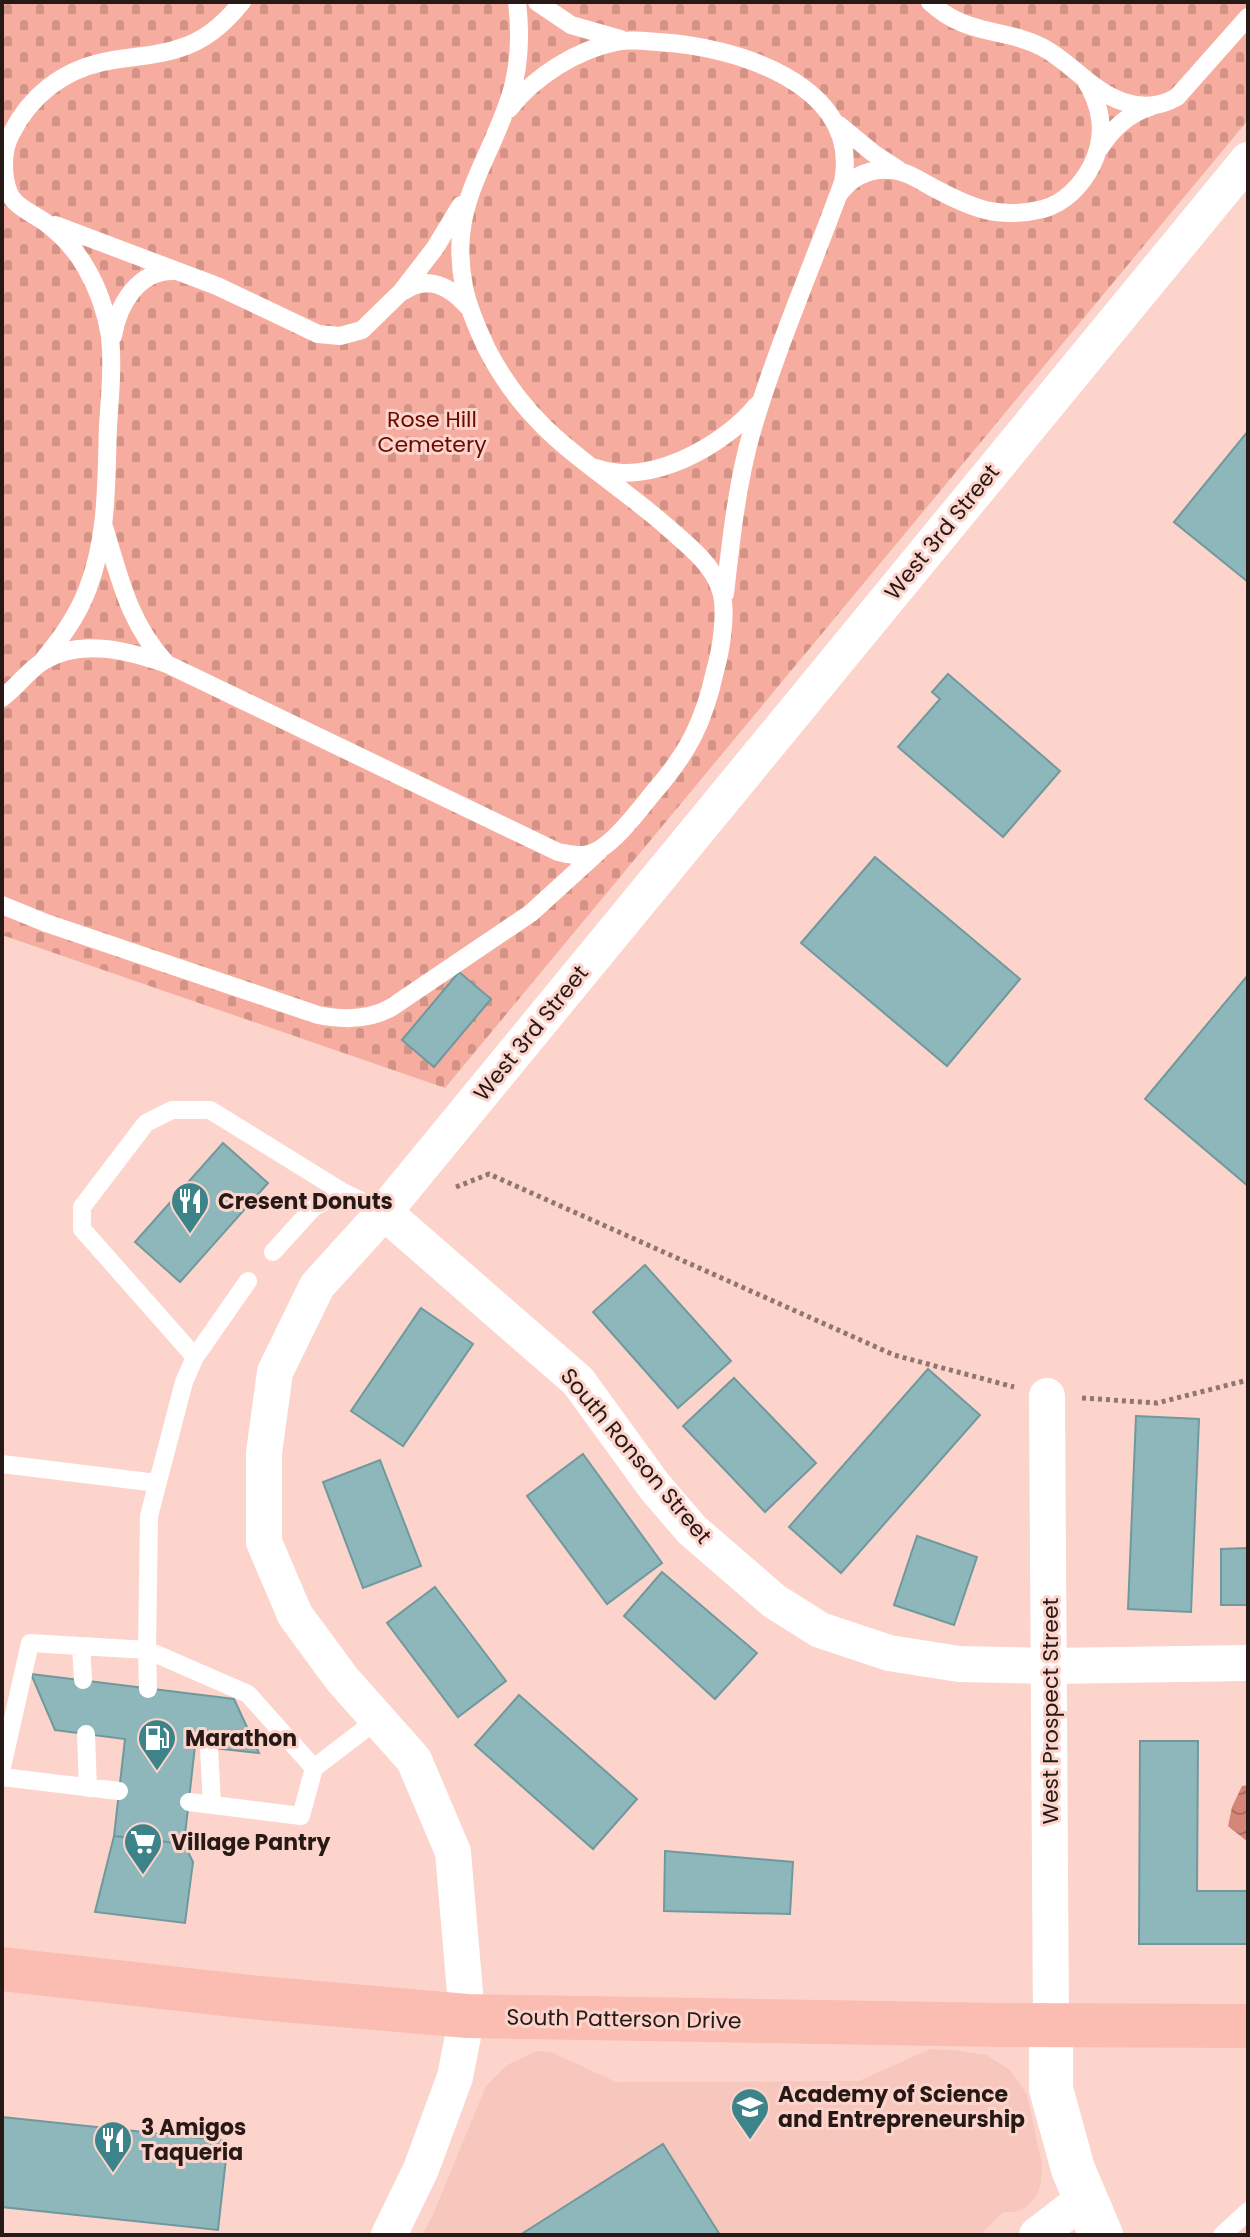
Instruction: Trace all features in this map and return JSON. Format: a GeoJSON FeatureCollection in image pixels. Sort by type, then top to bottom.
{"type":"FeatureCollection","features":[{"type":"Feature","properties":{"kind":"main road","name":"South Patterson Drive"},"geometry":{"type":"LineString","coordinates":[[2,1969],[260,1998],[467,2016],[1051,2026],[1248,2026]]}},
{"type":"Feature","properties":{"kind":"street","name":"West 3rd Street"},"geometry":{"type":"LineString","coordinates":[[389,2235],[421,2169],[455,2077],[467,2016],[453,1852],[414,1760],[342,1679],[295,1615],[264,1542],[264,1453],[275,1372],[317,1286],[384,1212],[1248,160]]}},
{"type":"Feature","properties":{"kind":"street","name":"South Ronson Street"},"geometry":{"type":"LineString","coordinates":[[384,1212],[578,1381],[655,1487],[692,1530],[774,1601],[820,1630],[889,1653],[959,1664],[1248,1663]]}},
{"type":"Feature","properties":{"kind":"street","name":"West Prospect Street"},"geometry":{"type":"LineString","coordinates":[[1047,1396],[1051,2026]]}},
{"type":"Feature","properties":{"kind":"street"},"geometry":{"type":"LineString","coordinates":[[1037,2235],[1092,2217],[1073,2169],[1051,2089],[1051,2026]]}},
{"type":"Feature","properties":{"kind":"lane"},"geometry":{"type":"LineString","coordinates":[[241,3],[209,33],[183,48],[102,62],[70,72],[40,93],[6,140],[4,166],[10,195],[18,204],[53,224],[217,286],[318,334],[331,336],[349,335],[362,330],[401,292],[435,248],[470,189],[503,118],[518,67],[520,40],[517,2]]}},
{"type":"Feature","properties":{"kind":"lane"},"geometry":{"type":"LineString","coordinates":[[537,2],[571,25],[606,37],[699,45],[746,57],[792,81],[857,141],[902,172],[973,207],[993,213],[1014,214],[1052,206],[1064,199],[1087,175],[1102,144],[1119,125],[1131,115],[1177,97],[1248,17]]}},
{"type":"Feature","properties":{"kind":"lane"},"geometry":{"type":"LineString","coordinates":[[930,2],[960,23],[1042,47],[1120,101],[1156,105]]}},
{"type":"Feature","properties":{"kind":"lane"},"geometry":{"type":"LineString","coordinates":[[503,118],[525,91],[551,71],[583,52],[627,40]]}},
{"type":"Feature","properties":{"kind":"lane"},"geometry":{"type":"LineString","coordinates":[[1084,78],[1100,109],[1102,134],[1095,158]]}},
{"type":"Feature","properties":{"kind":"lane"},"geometry":{"type":"LineString","coordinates":[[2,905],[46,923],[318,1015],[365,1017],[392,1007],[531,913],[604,847],[655,792],[677,763],[704,716],[717,664],[745,460],[765,393],[847,164],[846,149],[836,123],[824,108]]}},
{"type":"Feature","properties":{"kind":"lane"},"geometry":{"type":"LineString","coordinates":[[838,196],[846,184],[865,172],[902,172]]}},
{"type":"Feature","properties":{"kind":"lane"},"geometry":{"type":"LineString","coordinates":[[470,189],[460,241],[464,288],[484,342],[511,391],[548,433],[684,542],[715,576],[724,601]]}},
{"type":"Feature","properties":{"kind":"lane"},"geometry":{"type":"LineString","coordinates":[[2,192],[64,239],[86,268],[107,319],[111,359]]}},
{"type":"Feature","properties":{"kind":"lane"},"geometry":{"type":"LineString","coordinates":[[2,698],[42,661],[64,634],[80,607],[96,565],[104,526],[111,359],[116,321],[128,296],[145,279],[175,271]]}},
{"type":"Feature","properties":{"kind":"lane"},"geometry":{"type":"LineString","coordinates":[[401,292],[419,283],[439,285],[450,290],[471,311]]}},
{"type":"Feature","properties":{"kind":"lane"},"geometry":{"type":"LineString","coordinates":[[581,461],[607,472],[620,473],[654,469],[689,457],[739,426],[765,393]]}},
{"type":"Feature","properties":{"kind":"lane"},"geometry":{"type":"LineString","coordinates":[[104,526],[133,616],[151,646],[167,664]]}},
{"type":"Feature","properties":{"kind":"lane"},"geometry":{"type":"LineString","coordinates":[[42,661],[75,649],[97,649],[118,650],[167,664],[558,852],[591,854],[604,847]]}},
{"type":"Feature","properties":{"kind":"lane"},"geometry":{"type":"LineString","coordinates":[[195,1357],[82,1229],[82,1207],[146,1123],[172,1110],[210,1110],[341,1191],[384,1212]]}},
{"type":"Feature","properties":{"kind":"lane"},"geometry":{"type":"LineString","coordinates":[[273,1252],[313,1208],[341,1191]]}},
{"type":"Feature","properties":{"kind":"lane"},"geometry":{"type":"LineString","coordinates":[[148,1689],[149,1516],[157,1483],[184,1382],[195,1357],[248,1281]]}},
{"type":"Feature","properties":{"kind":"lane"},"geometry":{"type":"LineString","coordinates":[[2,1464],[157,1483]]}},
{"type":"Feature","properties":{"kind":"lane"},"geometry":{"type":"LineString","coordinates":[[2,1767],[30,1643],[147,1650],[248,1694],[314,1768]]}},
{"type":"Feature","properties":{"kind":"lane"},"geometry":{"type":"LineString","coordinates":[[81,1646],[83,1680]]}},
{"type":"Feature","properties":{"kind":"lane"},"geometry":{"type":"LineString","coordinates":[[203,1675],[206,1696]]}},
{"type":"Feature","properties":{"kind":"lane"},"geometry":{"type":"LineString","coordinates":[[189,1802],[301,1816],[314,1768],[378,1719]]}},
{"type":"Feature","properties":{"kind":"lane"},"geometry":{"type":"LineString","coordinates":[[86,1734],[88,1788]]}},
{"type":"Feature","properties":{"kind":"lane"},"geometry":{"type":"LineString","coordinates":[[209,1748],[212,1805]]}},
{"type":"Feature","properties":{"kind":"lane"},"geometry":{"type":"LineString","coordinates":[[2,1777],[119,1791]]}},
{"type":"Feature","properties":{"kind":"lane"},"geometry":{"type":"LineString","coordinates":[[1222,2235],[1248,2211]]}},
{"type":"Feature","properties":{"kind":"path"},"geometry":{"type":"LineString","coordinates":[[456,1187],[489,1174],[894,1355],[1047,1396],[1157,1403],[1248,1380]]}},
{"type":"Feature","properties":{"kind":"shaded area","name":"Academy of Science and Entrepreneurship"},"geometry":{"type":"Polygon","coordinates":[[[930,2049],[987,2055],[1011,2071],[1027,2095],[1042,2164],[1041,2184],[1036,2197],[1026,2207],[1015,2212],[1003,2212],[980,2235],[422,2235],[486,2086],[507,2065],[536,2051],[551,2052],[616,2082],[859,2081],[930,2049]]]}},
{"type":"Feature","properties":{"kind":"green space","name":"Rose Hill Cemetery"},"geometry":{"type":"Polygon","coordinates":[[[2,2],[1248,2],[1248,120],[445,1088],[2,935],[2,2]]]}},
{"type":"Feature","properties":{"kind":"water"},"geometry":{"type":"Polygon","coordinates":[[[1248,1785],[1248,1842],[1228,1826],[1232,1807],[1242,1786],[1248,1785]]]}},
{"type":"Feature","properties":{"kind":"building"},"geometry":{"type":"Polygon","coordinates":[[[1248,431],[1248,582],[1174,522],[1248,431]]]}},
{"type":"Feature","properties":{"kind":"building"},"geometry":{"type":"Polygon","coordinates":[[[948,674],[1060,771],[1003,837],[898,747],[940,699],[932,692],[948,674]]]}},
{"type":"Feature","properties":{"kind":"building"},"geometry":{"type":"Polygon","coordinates":[[[875,857],[1020,979],[947,1066],[801,943],[875,857]]]}},
{"type":"Feature","properties":{"kind":"building"},"geometry":{"type":"Polygon","coordinates":[[[459,972],[491,999],[434,1067],[402,1040],[459,972]]]}},
{"type":"Feature","properties":{"kind":"building"},"geometry":{"type":"Polygon","coordinates":[[[1248,975],[1248,1186],[1145,1099],[1248,975]]]}},
{"type":"Feature","properties":{"kind":"building"},"geometry":{"type":"Polygon","coordinates":[[[223,1143],[268,1183],[180,1282],[135,1242],[223,1143]]]}},
{"type":"Feature","properties":{"kind":"building"},"geometry":{"type":"Polygon","coordinates":[[[645,1265],[731,1361],[678,1408],[593,1312],[645,1265]]]}},
{"type":"Feature","properties":{"kind":"building"},"geometry":{"type":"Polygon","coordinates":[[[421,1308],[473,1344],[403,1446],[351,1411],[421,1308]]]}},
{"type":"Feature","properties":{"kind":"building"},"geometry":{"type":"Polygon","coordinates":[[[928,1369],[980,1415],[841,1573],[789,1527],[928,1369]]]}},
{"type":"Feature","properties":{"kind":"building"},"geometry":{"type":"Polygon","coordinates":[[[734,1378],[816,1463],[765,1512],[683,1426],[734,1378]]]}},
{"type":"Feature","properties":{"kind":"building"},"geometry":{"type":"Polygon","coordinates":[[[1136,1416],[1199,1419],[1191,1612],[1128,1609],[1136,1416]]]}},
{"type":"Feature","properties":{"kind":"building"},"geometry":{"type":"Polygon","coordinates":[[[583,1454],[662,1563],[607,1604],[527,1496],[583,1454]]]}},
{"type":"Feature","properties":{"kind":"building"},"geometry":{"type":"Polygon","coordinates":[[[380,1460],[421,1566],[363,1588],[323,1482],[380,1460]]]}},
{"type":"Feature","properties":{"kind":"building"},"geometry":{"type":"Polygon","coordinates":[[[917,1536],[977,1557],[954,1625],[894,1605],[917,1536]]]}},
{"type":"Feature","properties":{"kind":"building"},"geometry":{"type":"Polygon","coordinates":[[[1248,1548],[1248,1605],[1221,1605],[1221,1549],[1248,1548]]]}},
{"type":"Feature","properties":{"kind":"building"},"geometry":{"type":"Polygon","coordinates":[[[662,1572],[757,1653],[715,1699],[624,1616],[662,1572]]]}},
{"type":"Feature","properties":{"kind":"building"},"geometry":{"type":"Polygon","coordinates":[[[435,1587],[506,1681],[458,1717],[387,1623],[435,1587]]]}},
{"type":"Feature","properties":{"kind":"building","name":"Marathon"},"geometry":{"type":"Polygon","coordinates":[[[31,1674],[234,1699],[259,1753],[195,1746],[184,1844],[114,1836],[125,1739],[55,1730],[31,1674]]]}},
{"type":"Feature","properties":{"kind":"building"},"geometry":{"type":"Polygon","coordinates":[[[519,1695],[637,1799],[593,1849],[475,1745],[519,1695]]]}},
{"type":"Feature","properties":{"kind":"building"},"geometry":{"type":"Polygon","coordinates":[[[1140,1741],[1198,1741],[1197,1891],[1248,1891],[1248,1944],[1139,1944],[1140,1741]]]}},
{"type":"Feature","properties":{"kind":"building"},"geometry":{"type":"Polygon","coordinates":[[[114,1836],[184,1844],[193,1862],[185,1923],[95,1912],[114,1836]]]}},
{"type":"Feature","properties":{"kind":"building"},"geometry":{"type":"Polygon","coordinates":[[[665,1851],[793,1862],[790,1914],[664,1911],[665,1851]]]}},
{"type":"Feature","properties":{"kind":"building","name":"3 Amigos Taqueria"},"geometry":{"type":"Polygon","coordinates":[[[2,2117],[228,2141],[218,2230],[2,2207],[2,2117]]]}},
{"type":"Feature","properties":{"kind":"building"},"geometry":{"type":"Polygon","coordinates":[[[663,2144],[720,2235],[520,2235],[663,2144]]]}},
{"type":"Feature","properties":{"kind":"place","name":"Cresent Donuts"},"geometry":{"type":"Point","coordinates":[190,1235]}},
{"type":"Feature","properties":{"kind":"place","name":"Marathon"},"geometry":{"type":"Point","coordinates":[157,1772]}},
{"type":"Feature","properties":{"kind":"place","name":"Village Pantry"},"geometry":{"type":"Point","coordinates":[143,1876]}},
{"type":"Feature","properties":{"kind":"place","name":"Academy of Science and Entrepreneurship"},"geometry":{"type":"Point","coordinates":[750,2141]}},
{"type":"Feature","properties":{"kind":"place","name":"3 Amigos Taqueria"},"geometry":{"type":"Point","coordinates":[113,2174]}}]}
